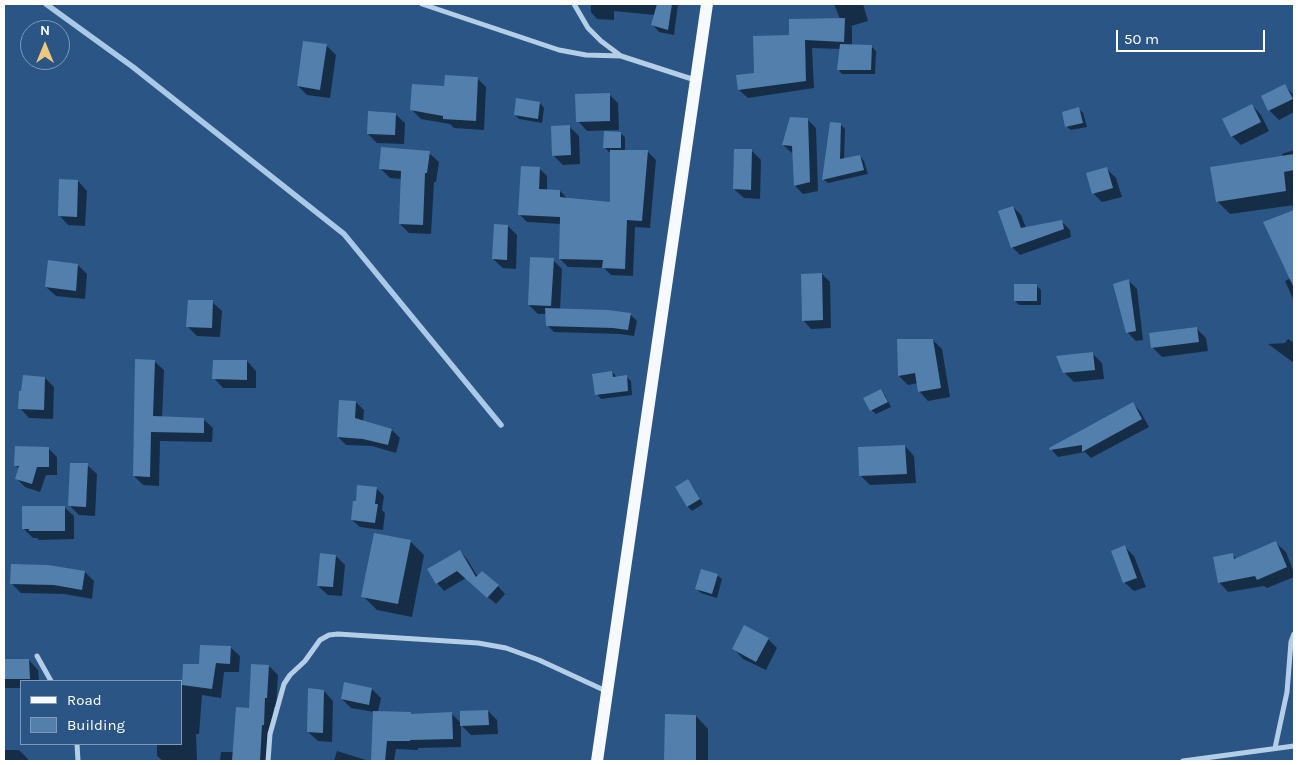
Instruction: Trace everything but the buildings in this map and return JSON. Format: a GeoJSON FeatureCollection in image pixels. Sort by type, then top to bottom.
{"type":"FeatureCollection","features":[{"type":"Feature","properties":{"kind":"main road"},"geometry":{"type":"LineString","coordinates":[[597,761],[707,4]]}},
{"type":"Feature","properties":{"kind":"street"},"geometry":{"type":"LineString","coordinates":[[422,4],[559,50],[586,55],[621,56],[696,80]]}},
{"type":"Feature","properties":{"kind":"street"},"geometry":{"type":"LineString","coordinates":[[574,4],[588,28],[601,41],[621,56]]}},
{"type":"Feature","properties":{"kind":"street"},"geometry":{"type":"LineString","coordinates":[[1276,748],[1287,692],[1291,642],[1294,634]]}},
{"type":"Feature","properties":{"kind":"street"},"geometry":{"type":"LineString","coordinates":[[268,761],[270,734],[284,684],[290,675],[305,661],[320,640],[329,635],[478,642],[506,648],[539,660],[606,692]]}},
{"type":"Feature","properties":{"kind":"street"},"geometry":{"type":"LineString","coordinates":[[37,656],[50,680]]}},
{"type":"Feature","properties":{"kind":"street"},"geometry":{"type":"LineString","coordinates":[[77,745],[78,761]]}},
{"type":"Feature","properties":{"kind":"street"},"geometry":{"type":"LineString","coordinates":[[1183,761],[1294,746]]}},
{"type":"Feature","properties":{"kind":"waterway"},"geometry":{"type":"LineString","coordinates":[[46,4],[133,67],[344,234],[501,425]]}}]}
